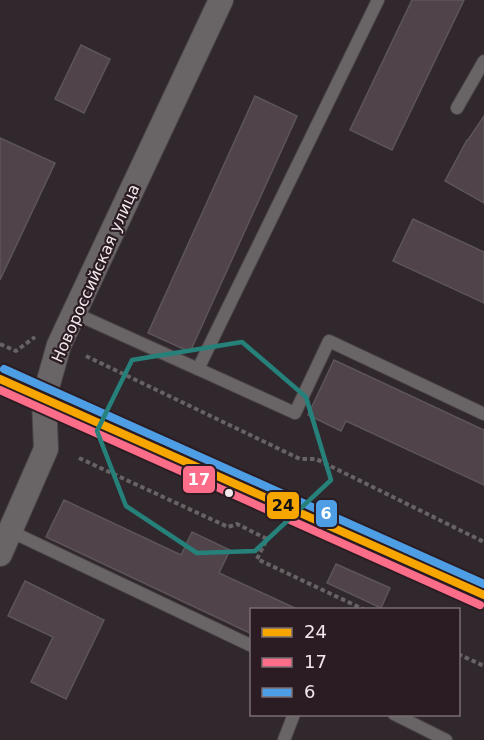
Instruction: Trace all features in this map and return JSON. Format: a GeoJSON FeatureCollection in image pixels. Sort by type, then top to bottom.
{"type":"FeatureCollection","features":[{"type":"Feature","properties":{"kind":"street","name":"Новороссийская улица"},"geometry":{"type":"LineString","coordinates":[[0,554],[46,449],[44,398],[59,345],[221,0]]}},
{"type":"Feature","properties":{"kind":"street"},"geometry":{"type":"LineString","coordinates":[[0,379],[484,595]]}},
{"type":"Feature","properties":{"kind":"lane"},"geometry":{"type":"LineString","coordinates":[[198,369],[378,0]]}},
{"type":"Feature","properties":{"kind":"lane"},"geometry":{"type":"LineString","coordinates":[[457,108],[484,61]]}},
{"type":"Feature","properties":{"kind":"lane"},"geometry":{"type":"LineString","coordinates":[[74,313],[295,413],[329,341],[484,414]]}},
{"type":"Feature","properties":{"kind":"lane"},"geometry":{"type":"LineString","coordinates":[[10,531],[250,645]]}},
{"type":"Feature","properties":{"kind":"lane"},"geometry":{"type":"LineString","coordinates":[[284,740],[293,716]]}},
{"type":"Feature","properties":{"kind":"lane"},"geometry":{"type":"LineString","coordinates":[[398,716],[446,740]]}},
{"type":"Feature","properties":{"kind":"path"},"geometry":{"type":"LineString","coordinates":[[0,344],[16,351],[37,336]]}},
{"type":"Feature","properties":{"kind":"path"},"geometry":{"type":"LineString","coordinates":[[86,356],[300,459],[316,459],[484,542]]}},
{"type":"Feature","properties":{"kind":"path"},"geometry":{"type":"LineString","coordinates":[[79,458],[228,527],[237,524],[267,539],[257,559],[362,608]]}},
{"type":"Feature","properties":{"kind":"path"},"geometry":{"type":"LineString","coordinates":[[460,654],[484,666]]}},
{"type":"Feature","properties":{"kind":"highlighted area"},"geometry":{"type":"Polygon","coordinates":[[[242,342],[306,397],[331,480],[255,551],[197,553],[126,506],[97,431],[132,360],[242,342]]]}},
{"type":"Feature","properties":{"kind":"building"},"geometry":{"type":"Polygon","coordinates":[[[412,0],[464,0],[392,150],[350,130],[412,0]]]}},
{"type":"Feature","properties":{"kind":"building"},"geometry":{"type":"Polygon","coordinates":[[[81,45],[110,59],[84,113],[55,99],[81,45]]]}},
{"type":"Feature","properties":{"kind":"building"},"geometry":{"type":"Polygon","coordinates":[[[255,96],[297,116],[190,352],[148,333],[255,96]]]}},
{"type":"Feature","properties":{"kind":"building"},"geometry":{"type":"Polygon","coordinates":[[[484,116],[484,203],[445,181],[467,140],[484,116]]]}},
{"type":"Feature","properties":{"kind":"building"},"geometry":{"type":"Polygon","coordinates":[[[0,138],[55,163],[0,280],[0,138]]]}},
{"type":"Feature","properties":{"kind":"building"},"geometry":{"type":"Polygon","coordinates":[[[413,219],[484,252],[484,303],[393,261],[413,219]]]}},
{"type":"Feature","properties":{"kind":"building"},"geometry":{"type":"Polygon","coordinates":[[[334,360],[484,430],[484,485],[346,421],[341,431],[308,415],[334,360]]]}},
{"type":"Feature","properties":{"kind":"building"},"geometry":{"type":"Polygon","coordinates":[[[64,500],[181,555],[192,532],[230,550],[219,573],[295,608],[250,608],[250,633],[46,537],[64,500]]]}},
{"type":"Feature","properties":{"kind":"building"},"geometry":{"type":"Polygon","coordinates":[[[336,564],[390,588],[381,608],[327,583],[336,564]]]}},
{"type":"Feature","properties":{"kind":"building"},"geometry":{"type":"Polygon","coordinates":[[[25,581],[104,620],[66,699],[31,682],[53,637],[8,616],[25,581]]]}},
{"type":"Feature","properties":{"kind":"transit line","name":"6"},"geometry":{"type":"LineString","coordinates":[[4,369],[484,584]]}},
{"type":"Feature","properties":{"kind":"transit line","name":"24"},"geometry":{"type":"LineString","coordinates":[[0,379],[484,595]]}},
{"type":"Feature","properties":{"kind":"transit line","name":"17"},"geometry":{"type":"LineString","coordinates":[[0,390],[480,605]]}}]}
